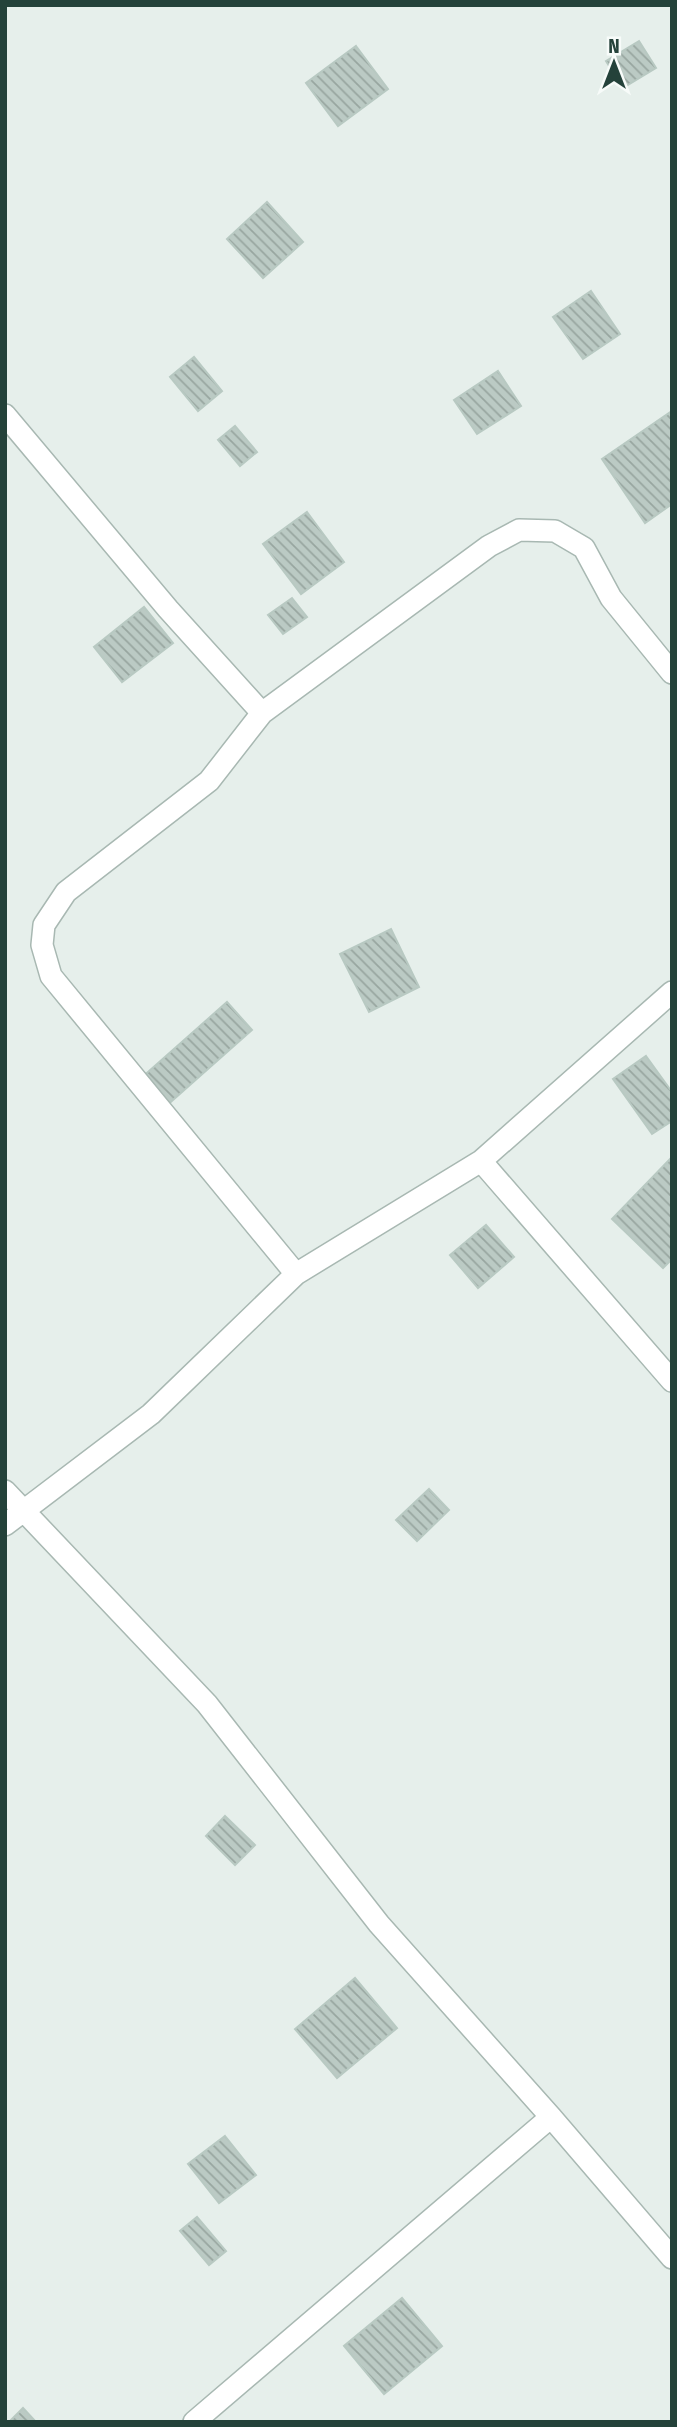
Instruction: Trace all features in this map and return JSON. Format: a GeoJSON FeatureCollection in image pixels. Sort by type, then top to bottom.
{"type":"FeatureCollection","features":[{"type":"Feature","properties":{"kind":"street"},"geometry":{"type":"LineString","coordinates":[[5,415],[168,609],[261,713]]}},
{"type":"Feature","properties":{"kind":"street"},"geometry":{"type":"LineString","coordinates":[[296,1274],[51,976],[42,944],[44,925],[66,892],[209,781],[261,713],[489,547],[519,530],[555,531],[584,548],[611,598],[672,673]]}},
{"type":"Feature","properties":{"kind":"street"},"geometry":{"type":"LineString","coordinates":[[5,1525],[151,1414],[296,1274],[481,1161],[672,992]]}},
{"type":"Feature","properties":{"kind":"street"},"geometry":{"type":"LineString","coordinates":[[481,1161],[672,1381]]}},
{"type":"Feature","properties":{"kind":"street"},"geometry":{"type":"LineString","coordinates":[[5,1491],[207,1704],[379,1924],[672,2258]]}},
{"type":"Feature","properties":{"kind":"street"},"geometry":{"type":"LineString","coordinates":[[194,2422],[551,2117]]}},
{"type":"Feature","properties":{"kind":"building"},"geometry":{"type":"Polygon","coordinates":[[[639,41],[656,68],[623,88],[606,61],[639,41]]]}},
{"type":"Feature","properties":{"kind":"building"},"geometry":{"type":"Polygon","coordinates":[[[356,46],[388,89],[338,126],[306,83],[356,46]]]}},
{"type":"Feature","properties":{"kind":"building"},"geometry":{"type":"Polygon","coordinates":[[[267,202],[303,242],[263,278],[227,239],[267,202]]]}},
{"type":"Feature","properties":{"kind":"building"},"geometry":{"type":"Polygon","coordinates":[[[591,291],[620,334],[583,359],[553,317],[591,291]]]}},
{"type":"Feature","properties":{"kind":"building"},"geometry":{"type":"Polygon","coordinates":[[[194,357],[222,391],[198,411],[170,377],[194,357]]]}},
{"type":"Feature","properties":{"kind":"building"},"geometry":{"type":"Polygon","coordinates":[[[498,371],[521,406],[477,434],[454,400],[498,371]]]}},
{"type":"Feature","properties":{"kind":"building"},"geometry":{"type":"Polygon","coordinates":[[[672,411],[672,504],[645,523],[602,459],[672,411]]]}},
{"type":"Feature","properties":{"kind":"building"},"geometry":{"type":"Polygon","coordinates":[[[235,426],[257,452],[240,466],[218,440],[235,426]]]}},
{"type":"Feature","properties":{"kind":"building"},"geometry":{"type":"Polygon","coordinates":[[[307,512],[344,562],[301,594],[263,544],[307,512]]]}},
{"type":"Feature","properties":{"kind":"building"},"geometry":{"type":"Polygon","coordinates":[[[292,598],[307,617],[283,634],[268,615],[292,598]]]}},
{"type":"Feature","properties":{"kind":"building"},"geometry":{"type":"Polygon","coordinates":[[[144,607],[173,643],[122,682],[94,647],[144,607]]]}},
{"type":"Feature","properties":{"kind":"building"},"geometry":{"type":"Polygon","coordinates":[[[391,929],[419,987],[369,1012],[340,954],[391,929]]]}},
{"type":"Feature","properties":{"kind":"building"},"geometry":{"type":"Polygon","coordinates":[[[227,1002],[252,1030],[165,1107],[140,1079],[227,1002]]]}},
{"type":"Feature","properties":{"kind":"building"},"geometry":{"type":"Polygon","coordinates":[[[646,1056],[672,1092],[672,1121],[652,1134],[613,1079],[646,1056]]]}},
{"type":"Feature","properties":{"kind":"building"},"geometry":{"type":"Polygon","coordinates":[[[672,1157],[672,1259],[663,1268],[612,1219],[672,1157]]]}},
{"type":"Feature","properties":{"kind":"building"},"geometry":{"type":"Polygon","coordinates":[[[486,1225],[514,1257],[478,1288],[450,1255],[486,1225]]]}},
{"type":"Feature","properties":{"kind":"building"},"geometry":{"type":"Polygon","coordinates":[[[429,1489],[449,1510],[417,1541],[396,1520],[429,1489]]]}},
{"type":"Feature","properties":{"kind":"building"},"geometry":{"type":"Polygon","coordinates":[[[225,1816],[255,1845],[235,1865],[206,1836],[225,1816]]]}},
{"type":"Feature","properties":{"kind":"building"},"geometry":{"type":"Polygon","coordinates":[[[355,1978],[397,2028],[337,2078],[295,2029],[355,1978]]]}},
{"type":"Feature","properties":{"kind":"building"},"geometry":{"type":"Polygon","coordinates":[[[225,2136],[256,2175],[219,2203],[188,2164],[225,2136]]]}},
{"type":"Feature","properties":{"kind":"building"},"geometry":{"type":"Polygon","coordinates":[[[197,2217],[226,2251],[209,2265],[180,2231],[197,2217]]]}},
{"type":"Feature","properties":{"kind":"building"},"geometry":{"type":"Polygon","coordinates":[[[402,2298],[442,2346],[384,2394],[344,2346],[402,2298]]]}},
{"type":"Feature","properties":{"kind":"building"},"geometry":{"type":"Polygon","coordinates":[[[23,2408],[36,2422],[9,2422],[23,2408]]]}}]}
